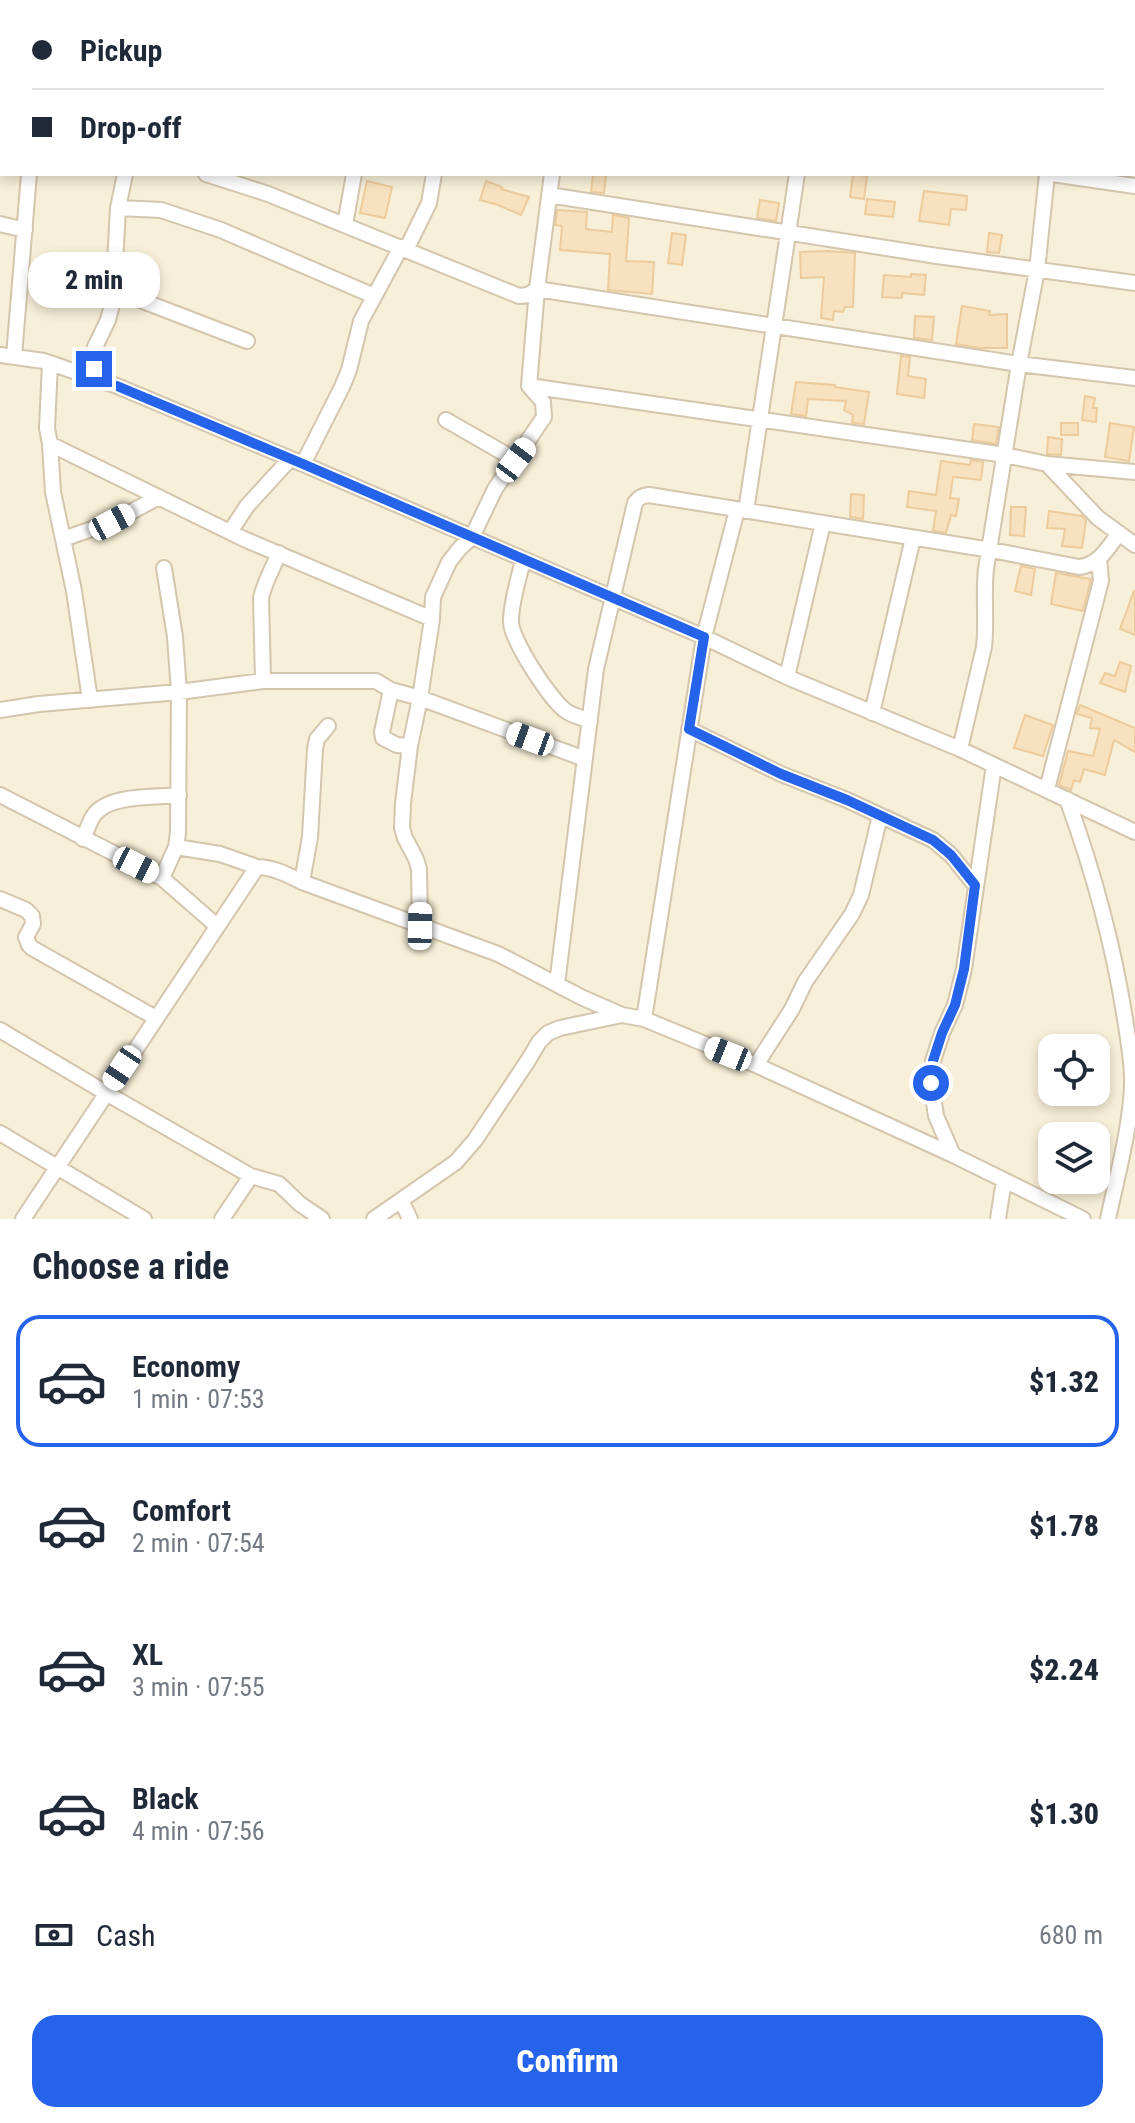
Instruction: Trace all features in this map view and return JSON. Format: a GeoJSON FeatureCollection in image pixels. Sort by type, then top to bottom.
{"type":"FeatureCollection","features":[{"type":"Feature","properties":{"kind":"street"},"geometry":{"type":"LineString","coordinates":[[29,176],[27,214],[7,355],[50,363],[117,386],[960,749],[1135,832]]}},
{"type":"Feature","properties":{"kind":"street"},"geometry":{"type":"LineString","coordinates":[[99,381],[93,356],[108,320],[114,290],[118,208],[125,176]]}},
{"type":"Feature","properties":{"kind":"street"},"geometry":{"type":"LineString","coordinates":[[212,176],[268,194],[519,296],[537,289],[1019,364],[1135,378]]}},
{"type":"Feature","properties":{"kind":"street"},"geometry":{"type":"LineString","coordinates":[[345,225],[354,176]]}},
{"type":"Feature","properties":{"kind":"street"},"geometry":{"type":"LineString","coordinates":[[230,532],[247,506],[296,462],[342,387],[361,321],[429,203],[434,176]]}},
{"type":"Feature","properties":{"kind":"street"},"geometry":{"type":"LineString","coordinates":[[420,926],[419,869],[402,828],[410,746],[420,698],[433,597],[449,562],[472,537],[495,489],[544,417],[543,402],[529,386],[537,289],[552,176]]}},
{"type":"Feature","properties":{"kind":"street"},"geometry":{"type":"LineString","coordinates":[[644,1019],[704,637],[742,510],[761,418],[797,176]]}},
{"type":"Feature","properties":{"kind":"street"},"geometry":{"type":"LineString","coordinates":[[960,749],[984,647],[984,591],[1019,364],[1037,270],[1049,176]]}},
{"type":"Feature","properties":{"kind":"street"},"geometry":{"type":"LineString","coordinates":[[1063,176],[1135,186]]}},
{"type":"Feature","properties":{"kind":"street"},"geometry":{"type":"LineString","coordinates":[[549,195],[1135,283]]}},
{"type":"Feature","properties":{"kind":"street"},"geometry":{"type":"LineString","coordinates":[[118,208],[161,210],[221,230],[374,296]]}},
{"type":"Feature","properties":{"kind":"street"},"geometry":{"type":"LineString","coordinates":[[0,224],[25,230]]}},
{"type":"Feature","properties":{"kind":"street"},"geometry":{"type":"LineString","coordinates":[[114,290],[247,341]]}},
{"type":"Feature","properties":{"kind":"street"},"geometry":{"type":"LineString","coordinates":[[50,363],[47,428],[53,492],[74,591],[90,700]]}},
{"type":"Feature","properties":{"kind":"street"},"geometry":{"type":"LineString","coordinates":[[529,386],[761,418],[1047,464],[1135,472]]}},
{"type":"Feature","properties":{"kind":"street"},"geometry":{"type":"LineString","coordinates":[[446,420],[516,460]]}},
{"type":"Feature","properties":{"kind":"street"},"geometry":{"type":"LineString","coordinates":[[50,444],[230,532],[432,619]]}},
{"type":"Feature","properties":{"kind":"street"},"geometry":{"type":"LineString","coordinates":[[1047,464],[1098,518],[1135,545]]}},
{"type":"Feature","properties":{"kind":"street"},"geometry":{"type":"LineString","coordinates":[[557,984],[596,669],[635,503],[642,496],[991,550],[1079,567],[1099,559],[1119,533]]}},
{"type":"Feature","properties":{"kind":"street"},"geometry":{"type":"LineString","coordinates":[[63,539],[112,522],[159,497]]}},
{"type":"Feature","properties":{"kind":"street"},"geometry":{"type":"LineString","coordinates":[[787,677],[823,523]]}},
{"type":"Feature","properties":{"kind":"street"},"geometry":{"type":"LineString","coordinates":[[872,713],[913,538]]}},
{"type":"Feature","properties":{"kind":"street"},"geometry":{"type":"LineString","coordinates":[[263,681],[261,598],[263,586],[279,553]]}},
{"type":"Feature","properties":{"kind":"street"},"geometry":{"type":"LineString","coordinates":[[523,559],[511,622],[516,643],[565,711],[590,721]]}},
{"type":"Feature","properties":{"kind":"street"},"geometry":{"type":"LineString","coordinates":[[1047,789],[1101,581],[1099,559]]}},
{"type":"Feature","properties":{"kind":"street"},"geometry":{"type":"LineString","coordinates":[[162,878],[176,847],[179,795],[179,692],[175,637],[164,568]]}},
{"type":"Feature","properties":{"kind":"street"},"geometry":{"type":"LineString","coordinates":[[0,710],[263,681],[376,681],[391,690],[585,759]]}},
{"type":"Feature","properties":{"kind":"street"},"geometry":{"type":"LineString","coordinates":[[391,690],[383,738],[397,745],[410,746]]}},
{"type":"Feature","properties":{"kind":"street"},"geometry":{"type":"LineString","coordinates":[[302,882],[310,837],[317,739],[328,726]]}},
{"type":"Feature","properties":{"kind":"street"},"geometry":{"type":"LineString","coordinates":[[689,729],[942,846],[975,885]]}},
{"type":"Feature","properties":{"kind":"street"},"geometry":{"type":"LineString","coordinates":[[953,1155],[936,1116],[931,1083],[933,1061],[955,1005],[964,969],[994,765]]}},
{"type":"Feature","properties":{"kind":"street"},"geometry":{"type":"LineString","coordinates":[[0,795],[162,878],[217,926]]}},
{"type":"Feature","properties":{"kind":"street"},"geometry":{"type":"LineString","coordinates":[[83,839],[93,817],[102,807],[119,801],[179,795]]}},
{"type":"Feature","properties":{"kind":"street"},"geometry":{"type":"LineString","coordinates":[[1067,799],[1083,843],[1116,964],[1132,1042],[1131,1130],[1108,1219]]}},
{"type":"Feature","properties":{"kind":"street"},"geometry":{"type":"LineString","coordinates":[[756,1065],[792,1009],[805,982],[852,914],[861,895],[880,816]]}},
{"type":"Feature","properties":{"kind":"street"},"geometry":{"type":"LineString","coordinates":[[176,847],[220,854],[257,867],[267,867],[498,954],[622,1015],[644,1019],[756,1065],[953,1155],[1083,1219]]}},
{"type":"Feature","properties":{"kind":"street"},"geometry":{"type":"LineString","coordinates":[[23,1219],[257,867]]}},
{"type":"Feature","properties":{"kind":"street"},"geometry":{"type":"LineString","coordinates":[[0,899],[26,910],[32,916],[33,924],[26,937],[32,948],[156,1018]]}},
{"type":"Feature","properties":{"kind":"street"},"geometry":{"type":"LineString","coordinates":[[374,1219],[456,1162],[475,1140],[548,1033],[622,1015]]}},
{"type":"Feature","properties":{"kind":"street"},"geometry":{"type":"LineString","coordinates":[[0,1030],[251,1176],[279,1184],[322,1219]]}},
{"type":"Feature","properties":{"kind":"street"},"geometry":{"type":"LineString","coordinates":[[0,1133],[144,1219]]}},
{"type":"Feature","properties":{"kind":"street"},"geometry":{"type":"LineString","coordinates":[[222,1219],[251,1176]]}},
{"type":"Feature","properties":{"kind":"street"},"geometry":{"type":"LineString","coordinates":[[998,1219],[1004,1180]]}},
{"type":"Feature","properties":{"kind":"street"},"geometry":{"type":"LineString","coordinates":[[401,1200],[410,1219]]}},
{"type":"Feature","properties":{"kind":"shaded area"},"geometry":{"type":"Polygon","coordinates":[[[0,176],[1135,176],[1135,1219],[0,1219],[0,176]]]}},
{"type":"Feature","properties":{"kind":"building"},"geometry":{"type":"Polygon","coordinates":[[[593,176],[606,176],[604,193],[591,192],[593,176]]]}},
{"type":"Feature","properties":{"kind":"building"},"geometry":{"type":"Polygon","coordinates":[[[853,176],[867,176],[864,199],[850,197],[853,176]]]}},
{"type":"Feature","properties":{"kind":"building"},"geometry":{"type":"Polygon","coordinates":[[[367,181],[392,187],[385,218],[360,213],[367,181]]]}},
{"type":"Feature","properties":{"kind":"building"},"geometry":{"type":"Polygon","coordinates":[[[486,181],[529,197],[521,215],[480,200],[486,181]]]}},
{"type":"Feature","properties":{"kind":"building"},"geometry":{"type":"Polygon","coordinates":[[[924,191],[967,196],[966,210],[951,209],[949,225],[919,221],[924,191]]]}},
{"type":"Feature","properties":{"kind":"building"},"geometry":{"type":"Polygon","coordinates":[[[867,199],[895,202],[893,217],[865,214],[867,199]]]}},
{"type":"Feature","properties":{"kind":"building"},"geometry":{"type":"Polygon","coordinates":[[[760,200],[779,203],[776,221],[757,218],[760,200]]]}},
{"type":"Feature","properties":{"kind":"building"},"geometry":{"type":"Polygon","coordinates":[[[557,210],[587,212],[586,229],[612,232],[613,215],[629,218],[626,261],[654,262],[652,294],[608,290],[610,254],[560,250],[562,226],[555,225],[557,210]]]}},
{"type":"Feature","properties":{"kind":"building"},"geometry":{"type":"Polygon","coordinates":[[[672,233],[686,235],[682,265],[668,263],[672,233]]]}},
{"type":"Feature","properties":{"kind":"building"},"geometry":{"type":"Polygon","coordinates":[[[989,233],[1002,235],[999,253],[987,252],[989,233]]]}},
{"type":"Feature","properties":{"kind":"building"},"geometry":{"type":"Polygon","coordinates":[[[800,252],[855,253],[853,307],[845,307],[843,312],[834,311],[833,320],[821,318],[824,277],[801,278],[800,252]]]}},
{"type":"Feature","properties":{"kind":"building"},"geometry":{"type":"Polygon","coordinates":[[[911,274],[926,275],[924,295],[902,293],[902,298],[882,297],[884,275],[911,277],[911,274]]]}},
{"type":"Feature","properties":{"kind":"building"},"geometry":{"type":"Polygon","coordinates":[[[962,306],[990,311],[989,315],[1007,314],[1007,348],[956,344],[962,306]]]}},
{"type":"Feature","properties":{"kind":"building"},"geometry":{"type":"Polygon","coordinates":[[[915,316],[934,317],[932,340],[914,338],[915,316]]]}},
{"type":"Feature","properties":{"kind":"building"},"geometry":{"type":"Polygon","coordinates":[[[901,356],[910,357],[908,376],[926,379],[924,398],[897,394],[901,356]]]}},
{"type":"Feature","properties":{"kind":"building"},"geometry":{"type":"Polygon","coordinates":[[[796,382],[869,392],[864,424],[852,423],[853,415],[844,410],[846,401],[808,399],[806,416],[791,414],[796,382]]]}},
{"type":"Feature","properties":{"kind":"building"},"geometry":{"type":"Polygon","coordinates":[[[1085,396],[1095,398],[1093,408],[1097,408],[1096,422],[1082,420],[1085,396]]]}},
{"type":"Feature","properties":{"kind":"building"},"geometry":{"type":"Polygon","coordinates":[[[1061,423],[1078,423],[1078,435],[1061,435],[1061,423]]]}},
{"type":"Feature","properties":{"kind":"building"},"geometry":{"type":"Polygon","coordinates":[[[1110,423],[1134,427],[1129,461],[1105,457],[1110,423]]]}},
{"type":"Feature","properties":{"kind":"building"},"geometry":{"type":"Polygon","coordinates":[[[974,424],[999,427],[996,444],[972,440],[974,424]]]}},
{"type":"Feature","properties":{"kind":"building"},"geometry":{"type":"Polygon","coordinates":[[[1048,437],[1062,439],[1061,455],[1047,454],[1048,437]]]}},
{"type":"Feature","properties":{"kind":"building"},"geometry":{"type":"Polygon","coordinates":[[[971,460],[983,462],[981,480],[953,477],[950,498],[959,499],[956,516],[951,515],[946,533],[933,531],[936,511],[907,507],[909,491],[936,495],[941,461],[970,465],[971,460]]]}},
{"type":"Feature","properties":{"kind":"building"},"geometry":{"type":"Polygon","coordinates":[[[851,494],[864,495],[863,519],[850,517],[851,494]]]}},
{"type":"Feature","properties":{"kind":"building"},"geometry":{"type":"Polygon","coordinates":[[[1011,507],[1026,507],[1024,536],[1010,535],[1011,507]]]}},
{"type":"Feature","properties":{"kind":"building"},"geometry":{"type":"Polygon","coordinates":[[[1049,511],[1082,516],[1086,520],[1082,548],[1062,546],[1065,529],[1047,528],[1049,511]]]}},
{"type":"Feature","properties":{"kind":"building"},"geometry":{"type":"Polygon","coordinates":[[[1021,566],[1035,569],[1031,595],[1015,591],[1021,566]]]}},
{"type":"Feature","properties":{"kind":"building"},"geometry":{"type":"Polygon","coordinates":[[[1056,573],[1091,579],[1083,611],[1051,604],[1056,573]]]}},
{"type":"Feature","properties":{"kind":"building"},"geometry":{"type":"Polygon","coordinates":[[[1135,592],[1135,635],[1120,629],[1135,592]]]}},
{"type":"Feature","properties":{"kind":"building"},"geometry":{"type":"Polygon","coordinates":[[[1120,662],[1131,666],[1125,692],[1100,683],[1105,673],[1115,676],[1120,662]]]}},
{"type":"Feature","properties":{"kind":"building"},"geometry":{"type":"Polygon","coordinates":[[[1080,705],[1135,728],[1135,752],[1114,740],[1105,775],[1084,769],[1080,782],[1074,780],[1071,790],[1059,785],[1068,751],[1093,756],[1100,729],[1090,728],[1092,718],[1077,714],[1080,705]]]}},
{"type":"Feature","properties":{"kind":"building"},"geometry":{"type":"Polygon","coordinates":[[[1025,715],[1053,725],[1043,756],[1014,748],[1025,715]]]}},
{"type":"Feature","properties":{"kind":"route"},"geometry":{"type":"LineString","coordinates":[[94,369],[99,381],[303,464],[704,637],[689,729],[781,774],[847,800],[933,840],[951,855],[975,885],[964,969],[955,1005],[933,1061],[931,1083]]}}]}
